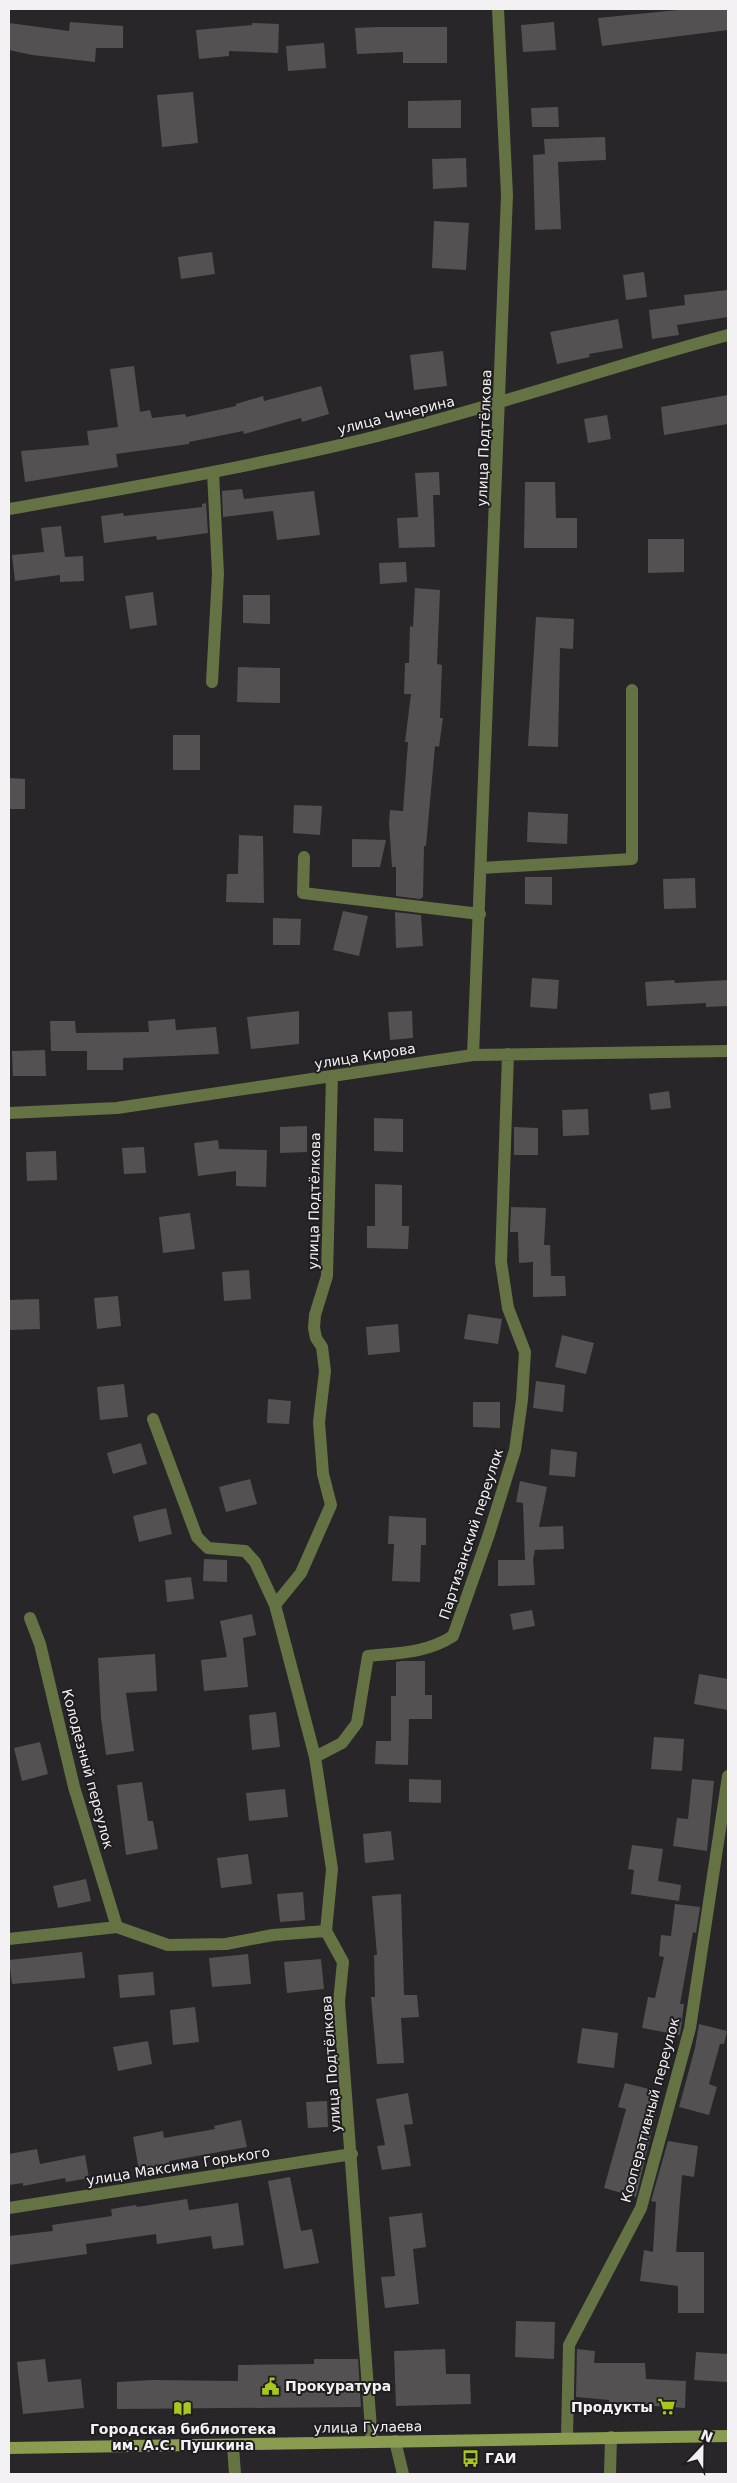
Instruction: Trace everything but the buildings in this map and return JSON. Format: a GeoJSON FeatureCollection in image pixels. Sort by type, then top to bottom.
{"type":"FeatureCollection","features":[{"type":"Feature","properties":{"kind":"main road","name":"улица Гулаева"},"geometry":{"type":"LineString","coordinates":[[9,2448],[233,2446],[728,2436]]}},
{"type":"Feature","properties":{"kind":"street","name":"улица Подтёлкова"},"geometry":{"type":"LineString","coordinates":[[473,1055],[482,868],[507,195],[498,9]]}},
{"type":"Feature","properties":{"kind":"street","name":"улица Чичерина"},"geometry":{"type":"LineString","coordinates":[[9,509],[213,472],[360,440],[500,404],[637,360],[728,335]]}},
{"type":"Feature","properties":{"kind":"street"},"geometry":{"type":"LineString","coordinates":[[212,682],[218,574],[213,472]]}},
{"type":"Feature","properties":{"kind":"street"},"geometry":{"type":"LineString","coordinates":[[482,868],[632,859],[632,690]]}},
{"type":"Feature","properties":{"kind":"street"},"geometry":{"type":"LineString","coordinates":[[304,857],[303,893],[480,914]]}},
{"type":"Feature","properties":{"kind":"street","name":"улица Кирова"},"geometry":{"type":"LineString","coordinates":[[9,1113],[117,1108],[473,1055],[728,1051]]}},
{"type":"Feature","properties":{"kind":"street","name":"Партизанский переулок"},"geometry":{"type":"LineString","coordinates":[[315,1757],[342,1743],[357,1723],[368,1656],[420,1651],[438,1646],[453,1636],[489,1534],[515,1450],[526,1352],[508,1308],[502,1262],[508,1054]]}},
{"type":"Feature","properties":{"kind":"street","name":"улица Подтёлкова"},"geometry":{"type":"LineString","coordinates":[[275,1605],[301,1573],[331,1505],[323,1474],[319,1422],[325,1371],[322,1347],[316,1338],[314,1328],[315,1315],[327,1276],[332,1076]]}},
{"type":"Feature","properties":{"kind":"street"},"geometry":{"type":"LineString","coordinates":[[9,1939],[117,1927],[168,1945],[226,1944],[273,1935],[326,1931],[332,1869],[315,1757],[275,1605],[255,1562],[244,1551],[208,1548],[197,1537],[153,1420]]}},
{"type":"Feature","properties":{"kind":"street","name":"Колодезный переулок"},"geometry":{"type":"LineString","coordinates":[[30,1618],[40,1644],[74,1787],[117,1927]]}},
{"type":"Feature","properties":{"kind":"street","name":"Кооперативный переулок"},"geometry":{"type":"LineString","coordinates":[[567,2438],[569,2345],[640,2208],[690,2028],[728,1776]]}},
{"type":"Feature","properties":{"kind":"street","name":"улица Подтёлкова"},"geometry":{"type":"LineString","coordinates":[[326,1931],[344,1962],[339,2002],[352,2154],[372,2442]]}},
{"type":"Feature","properties":{"kind":"street","name":"улица Максима Горького"},"geometry":{"type":"LineString","coordinates":[[9,2208],[352,2154]]}},
{"type":"Feature","properties":{"kind":"street"},"geometry":{"type":"LineString","coordinates":[[610,2474],[611,2437]]}},
{"type":"Feature","properties":{"kind":"street"},"geometry":{"type":"LineString","coordinates":[[395,2442],[403,2474]]}},
{"type":"Feature","properties":{"kind":"street"},"geometry":{"type":"LineString","coordinates":[[233,2446],[235,2474]]}},
{"type":"Feature","properties":{"kind":"place","name":"Прокуратура"},"geometry":{"type":"Point","coordinates":[271,2386]}},
{"type":"Feature","properties":{"kind":"place","name":"Продукты"},"geometry":{"type":"Point","coordinates":[667,2407]}},
{"type":"Feature","properties":{"kind":"place","name":"Городская библиотека им. А.С. Пушкина"},"geometry":{"type":"Point","coordinates":[183,2409]}},
{"type":"Feature","properties":{"kind":"place","name":"ГАИ"},"geometry":{"type":"Point","coordinates":[471,2458]}}]}
